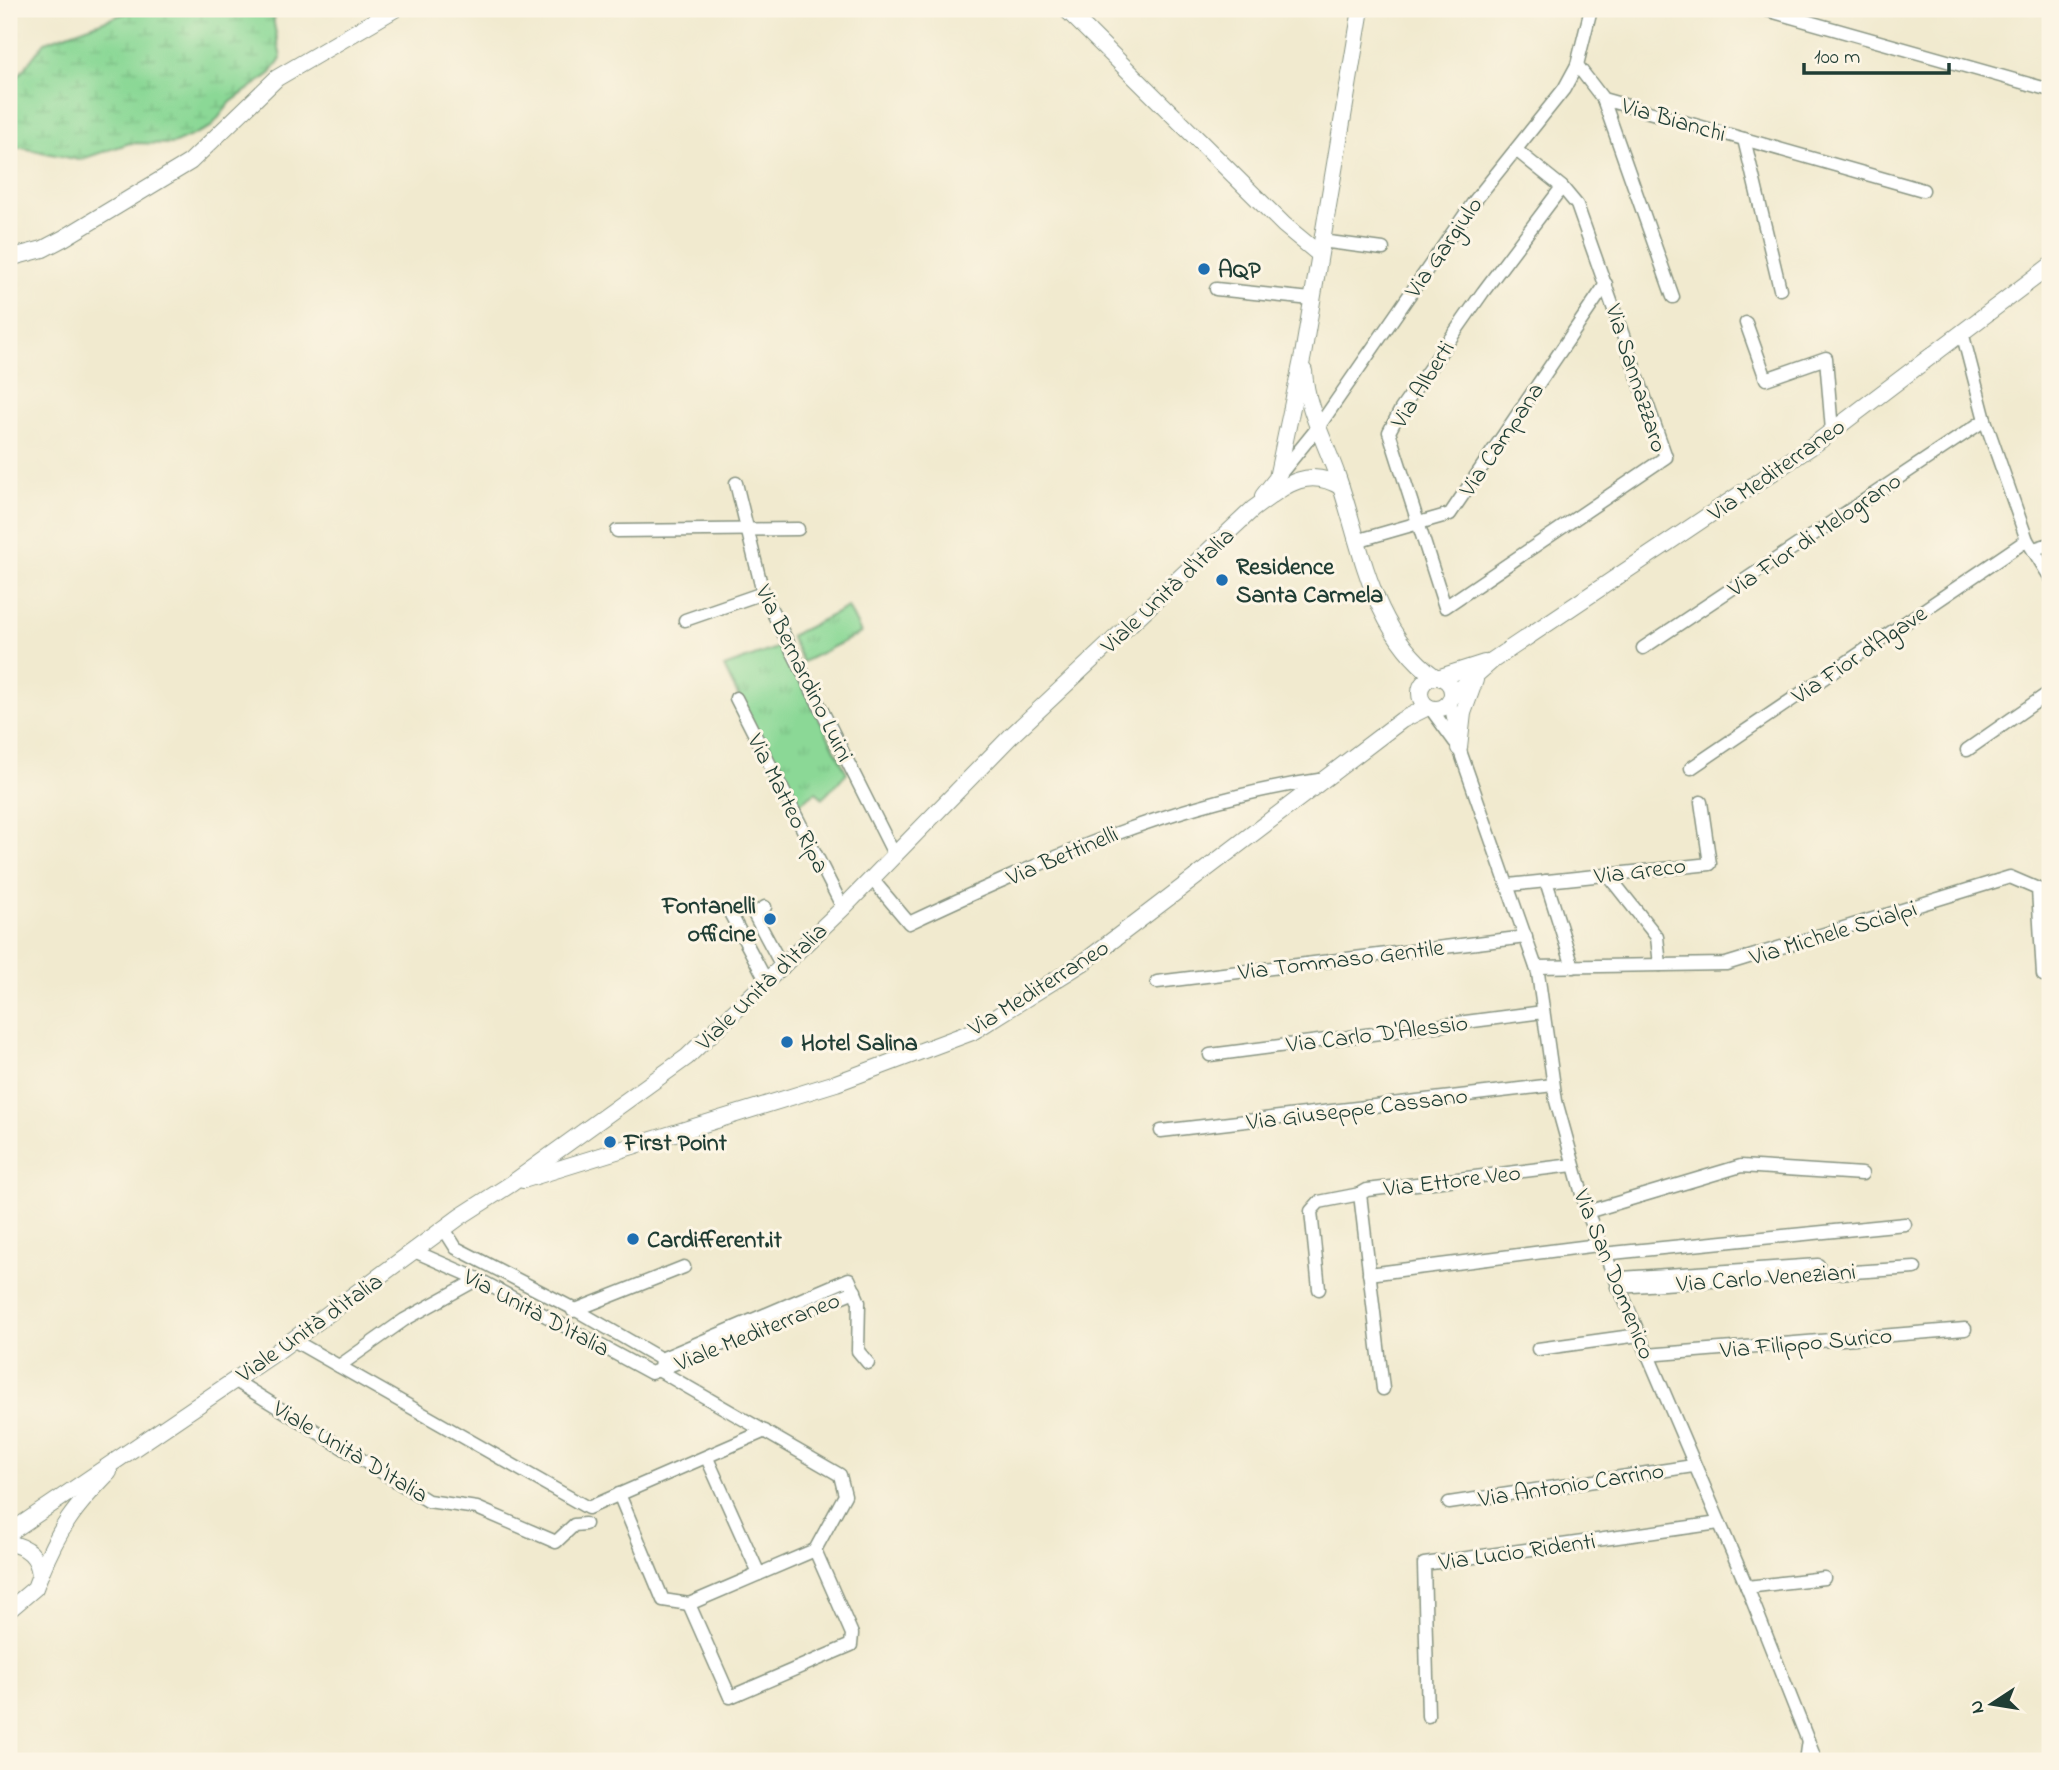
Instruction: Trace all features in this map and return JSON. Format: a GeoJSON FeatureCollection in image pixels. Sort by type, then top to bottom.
{"type":"FeatureCollection","features":[{"type":"Feature","properties":{"kind":"main road"},"geometry":{"type":"LineString","coordinates":[[9,257],[43,249],[64,238],[190,162],[278,78],[395,9]]}},
{"type":"Feature","properties":{"kind":"main road"},"geometry":{"type":"LineString","coordinates":[[1066,9],[1284,225],[1320,247]]}},
{"type":"Feature","properties":{"kind":"main road"},"geometry":{"type":"LineString","coordinates":[[1253,509],[1277,478],[1303,355],[1362,9]]}},
{"type":"Feature","properties":{"kind":"main road","name":"Via Mediterraneo"},"geometry":{"type":"LineString","coordinates":[[1493,660],[1832,431],[2050,266]]}},
{"type":"Feature","properties":{"kind":"main road"},"geometry":{"type":"LineString","coordinates":[[1303,355],[1304,387],[1341,487],[1373,596],[1415,661],[1449,682],[1451,699]]}},
{"type":"Feature","properties":{"kind":"main road","name":"Viale Unità d'Italia"},"geometry":{"type":"LineString","coordinates":[[9,1533],[293,1340],[687,1057],[783,968],[1012,735],[1253,509],[1278,491],[1314,476],[1327,478],[1341,487]]}},
{"type":"Feature","properties":{"kind":"main road"},"geometry":{"type":"LineString","coordinates":[[1493,660],[1442,709],[1429,708],[1421,699],[1420,690],[1425,681],[1493,660]]}},
{"type":"Feature","properties":{"kind":"main road"},"geometry":{"type":"LineString","coordinates":[[1459,748],[1463,713],[1478,674]]}},
{"type":"Feature","properties":{"kind":"main road","name":"Via Mediterraneo"},"geometry":{"type":"LineString","coordinates":[[511,1184],[836,1083],[972,1032],[1084,962],[1402,720],[1429,708]]}},
{"type":"Feature","properties":{"kind":"main road"},"geometry":{"type":"LineString","coordinates":[[575,1137],[578,1150],[591,1159]]}},
{"type":"Feature","properties":{"kind":"main road","name":"Viale Unità d'Italia"},"geometry":{"type":"LineString","coordinates":[[9,1610],[35,1588],[57,1533],[78,1504],[130,1451]]}},
{"type":"Feature","properties":{"kind":"main road"},"geometry":{"type":"LineString","coordinates":[[9,1543],[27,1549],[34,1556],[40,1575]]}},
{"type":"Feature","properties":{"kind":"street","name":"Via Gargiulo"},"geometry":{"type":"LineString","coordinates":[[1277,478],[1319,426],[1473,203],[1564,89],[1577,65],[1591,9]]}},
{"type":"Feature","properties":{"kind":"street"},"geometry":{"type":"LineString","coordinates":[[1763,9],[2050,90]]}},
{"type":"Feature","properties":{"kind":"street","name":"Via Bianchi"},"geometry":{"type":"LineString","coordinates":[[1577,65],[1602,99],[1923,190]]}},
{"type":"Feature","properties":{"kind":"street"},"geometry":{"type":"LineString","coordinates":[[1602,99],[1673,297]]}},
{"type":"Feature","properties":{"kind":"street","name":"Via Bianchi"},"geometry":{"type":"LineString","coordinates":[[1744,139],[1780,289]]}},
{"type":"Feature","properties":{"kind":"street","name":"Via Sannazzaro"},"geometry":{"type":"LineString","coordinates":[[1445,607],[1666,457],[1577,205],[1562,187],[1516,150]]}},
{"type":"Feature","properties":{"kind":"street","name":"Via Alberti"},"geometry":{"type":"LineString","coordinates":[[1445,607],[1390,432],[1392,425],[1529,226],[1562,187]]}},
{"type":"Feature","properties":{"kind":"street"},"geometry":{"type":"LineString","coordinates":[[1320,247],[1383,249]]}},
{"type":"Feature","properties":{"kind":"street","name":"Via Campana"},"geometry":{"type":"LineString","coordinates":[[1356,541],[1450,514],[1606,284]]}},
{"type":"Feature","properties":{"kind":"street"},"geometry":{"type":"LineString","coordinates":[[1216,289],[1311,299]]}},
{"type":"Feature","properties":{"kind":"street"},"geometry":{"type":"LineString","coordinates":[[1746,323],[1766,379],[1826,358],[1832,431]]}},
{"type":"Feature","properties":{"kind":"street"},"geometry":{"type":"LineString","coordinates":[[1962,332],[1985,419],[2031,544],[2050,576]]}},
{"type":"Feature","properties":{"kind":"street","name":"Via Fior di Melograno"},"geometry":{"type":"LineString","coordinates":[[1643,648],[1985,419]]}},
{"type":"Feature","properties":{"kind":"street","name":"Via Bernardino Luini"},"geometry":{"type":"LineString","coordinates":[[736,483],[763,593],[895,856]]}},
{"type":"Feature","properties":{"kind":"street"},"geometry":{"type":"LineString","coordinates":[[617,531],[798,529]]}},
{"type":"Feature","properties":{"kind":"street","name":"Via Fior d'Agave"},"geometry":{"type":"LineString","coordinates":[[1691,768],[2031,544],[2050,544]]}},
{"type":"Feature","properties":{"kind":"street"},"geometry":{"type":"LineString","coordinates":[[685,620],[763,593]]}},
{"type":"Feature","properties":{"kind":"street"},"geometry":{"type":"LineString","coordinates":[[1967,750],[2050,692]]}},
{"type":"Feature","properties":{"kind":"street","name":"Via Matteo Ripa"},"geometry":{"type":"LineString","coordinates":[[736,698],[843,908]]}},
{"type":"Feature","properties":{"kind":"street","name":"Via San Domenico"},"geometry":{"type":"LineString","coordinates":[[1451,699],[1459,748],[1536,967],[1553,1085],[1587,1212],[1600,1249],[1747,1587],[1816,1761]]}},
{"type":"Feature","properties":{"kind":"street","name":"Via San Domenico"},"geometry":{"type":"LineString","coordinates":[[1429,708],[1459,748]]}},
{"type":"Feature","properties":{"kind":"street","name":"Via Bettinelli"},"geometry":{"type":"LineString","coordinates":[[872,879],[909,923],[1031,865],[1168,815],[1276,786],[1325,779]]}},
{"type":"Feature","properties":{"kind":"street"},"geometry":{"type":"LineString","coordinates":[[1276,786],[1293,804]]}},
{"type":"Feature","properties":{"kind":"street","name":"Via Greco"},"geometry":{"type":"LineString","coordinates":[[1509,885],[1710,864],[1701,802]]}},
{"type":"Feature","properties":{"kind":"street"},"geometry":{"type":"LineString","coordinates":[[1607,874],[1657,937],[1660,965]]}},
{"type":"Feature","properties":{"kind":"street","name":"Via Michele Scialpi"},"geometry":{"type":"LineString","coordinates":[[1536,967],[1727,964],[2010,877],[2023,880],[2038,889],[2043,975]]}},
{"type":"Feature","properties":{"kind":"street"},"geometry":{"type":"LineString","coordinates":[[1545,881],[1573,967]]}},
{"type":"Feature","properties":{"kind":"street","name":"Viale Unità D'Italia"},"geometry":{"type":"LineString","coordinates":[[765,906],[754,914],[783,968]]}},
{"type":"Feature","properties":{"kind":"street","name":"Viale Unità D'Italia"},"geometry":{"type":"LineString","coordinates":[[730,913],[767,982]]}},
{"type":"Feature","properties":{"kind":"street","name":"Via Tommaso Gentile"},"geometry":{"type":"LineString","coordinates":[[1157,982],[1526,937]]}},
{"type":"Feature","properties":{"kind":"street","name":"Via Carlo D'Alessio"},"geometry":{"type":"LineString","coordinates":[[1210,1055],[1543,1012]]}},
{"type":"Feature","properties":{"kind":"street","name":"Via Giuseppe Cassano"},"geometry":{"type":"LineString","coordinates":[[1161,1131],[1553,1085]]}},
{"type":"Feature","properties":{"kind":"street","name":"Via Ettore Veo"},"geometry":{"type":"LineString","coordinates":[[1383,1389],[1360,1194],[1367,1190],[1573,1165]]}},
{"type":"Feature","properties":{"kind":"street"},"geometry":{"type":"LineString","coordinates":[[1587,1212],[1741,1166],[1862,1174]]}},
{"type":"Feature","properties":{"kind":"street"},"geometry":{"type":"LineString","coordinates":[[1319,1289],[1311,1211],[1319,1202],[1360,1194]]}},
{"type":"Feature","properties":{"kind":"street"},"geometry":{"type":"LineString","coordinates":[[1369,1274],[1600,1249],[1905,1224]]}},
{"type":"Feature","properties":{"kind":"street"},"geometry":{"type":"LineString","coordinates":[[444,1229],[456,1248],[576,1310],[765,1431],[840,1475],[845,1495],[815,1550],[689,1604],[663,1600],[619,1494]]}},
{"type":"Feature","properties":{"kind":"street","name":"Via Unità D'Italia"},"geometry":{"type":"LineString","coordinates":[[414,1251],[478,1279],[554,1318],[651,1373],[660,1365]]}},
{"type":"Feature","properties":{"kind":"street"},"geometry":{"type":"LineString","coordinates":[[1616,1283],[1818,1265]]}},
{"type":"Feature","properties":{"kind":"street"},"geometry":{"type":"LineString","coordinates":[[554,1318],[684,1267]]}},
{"type":"Feature","properties":{"kind":"street","name":"Via Carlo Veneziani"},"geometry":{"type":"LineString","coordinates":[[1616,1283],[1915,1268]]}},
{"type":"Feature","properties":{"kind":"street"},"geometry":{"type":"LineString","coordinates":[[339,1366],[404,1320],[478,1279]]}},
{"type":"Feature","properties":{"kind":"street","name":"Viale Mediterraneo"},"geometry":{"type":"LineString","coordinates":[[660,1365],[854,1288],[859,1302],[858,1351],[868,1363]]}},
{"type":"Feature","properties":{"kind":"street","name":"Via Filippo Surico"},"geometry":{"type":"LineString","coordinates":[[1647,1355],[1965,1329]]}},
{"type":"Feature","properties":{"kind":"street"},"geometry":{"type":"LineString","coordinates":[[1538,1349],[1639,1335]]}},
{"type":"Feature","properties":{"kind":"street"},"geometry":{"type":"LineString","coordinates":[[293,1340],[587,1508],[765,1431]]}},
{"type":"Feature","properties":{"kind":"street","name":"Viale Unità D'Italia"},"geometry":{"type":"LineString","coordinates":[[234,1380],[428,1501],[477,1508],[556,1542],[574,1525],[585,1524]]}},
{"type":"Feature","properties":{"kind":"street"},"geometry":{"type":"LineString","coordinates":[[707,1458],[759,1574]]}},
{"type":"Feature","properties":{"kind":"street","name":"Via Antonio Carrino"},"geometry":{"type":"LineString","coordinates":[[1450,1503],[1693,1466]]}},
{"type":"Feature","properties":{"kind":"street","name":"Via Lucio Ridenti"},"geometry":{"type":"LineString","coordinates":[[1428,1716],[1424,1564],[1719,1523]]}},
{"type":"Feature","properties":{"kind":"street"},"geometry":{"type":"LineString","coordinates":[[689,1604],[730,1697],[851,1645],[852,1634],[815,1550]]}},
{"type":"Feature","properties":{"kind":"street"},"geometry":{"type":"LineString","coordinates":[[1747,1587],[1824,1578]]}},
{"type":"Feature","properties":{"kind":"street","name":"Via San Domenico"},"geometry":{"type":"LineString","coordinates":[[1805,1761],[1808,1737]]}},
{"type":"Feature","properties":{"kind":"green space"},"geometry":{"type":"Polygon","coordinates":[[[137,9],[274,9],[274,24],[281,58],[271,73],[231,102],[211,127],[173,144],[130,143],[79,160],[23,148],[9,148],[9,88],[45,42],[137,9]]]}},
{"type":"Feature","properties":{"kind":"green space"},"geometry":{"type":"Polygon","coordinates":[[[848,607],[861,633],[803,662],[790,636],[848,607]]]}},
{"type":"Feature","properties":{"kind":"green space"},"geometry":{"type":"Polygon","coordinates":[[[782,646],[847,773],[823,798],[816,792],[794,807],[724,667],[782,646]]]}},
{"type":"Feature","properties":{"kind":"place","name":"AQP"},"geometry":{"type":"Point","coordinates":[1204,269]}},
{"type":"Feature","properties":{"kind":"place","name":"Residence Santa Carmela"},"geometry":{"type":"Point","coordinates":[1222,580]}},
{"type":"Feature","properties":{"kind":"place","name":"Fontanelli officine"},"geometry":{"type":"Point","coordinates":[770,919]}},
{"type":"Feature","properties":{"kind":"place","name":"Hotel Salina"},"geometry":{"type":"Point","coordinates":[787,1042]}},
{"type":"Feature","properties":{"kind":"place","name":"First Point"},"geometry":{"type":"Point","coordinates":[610,1142]}},
{"type":"Feature","properties":{"kind":"place","name":"Cardifferent.it"},"geometry":{"type":"Point","coordinates":[633,1239]}}]}
